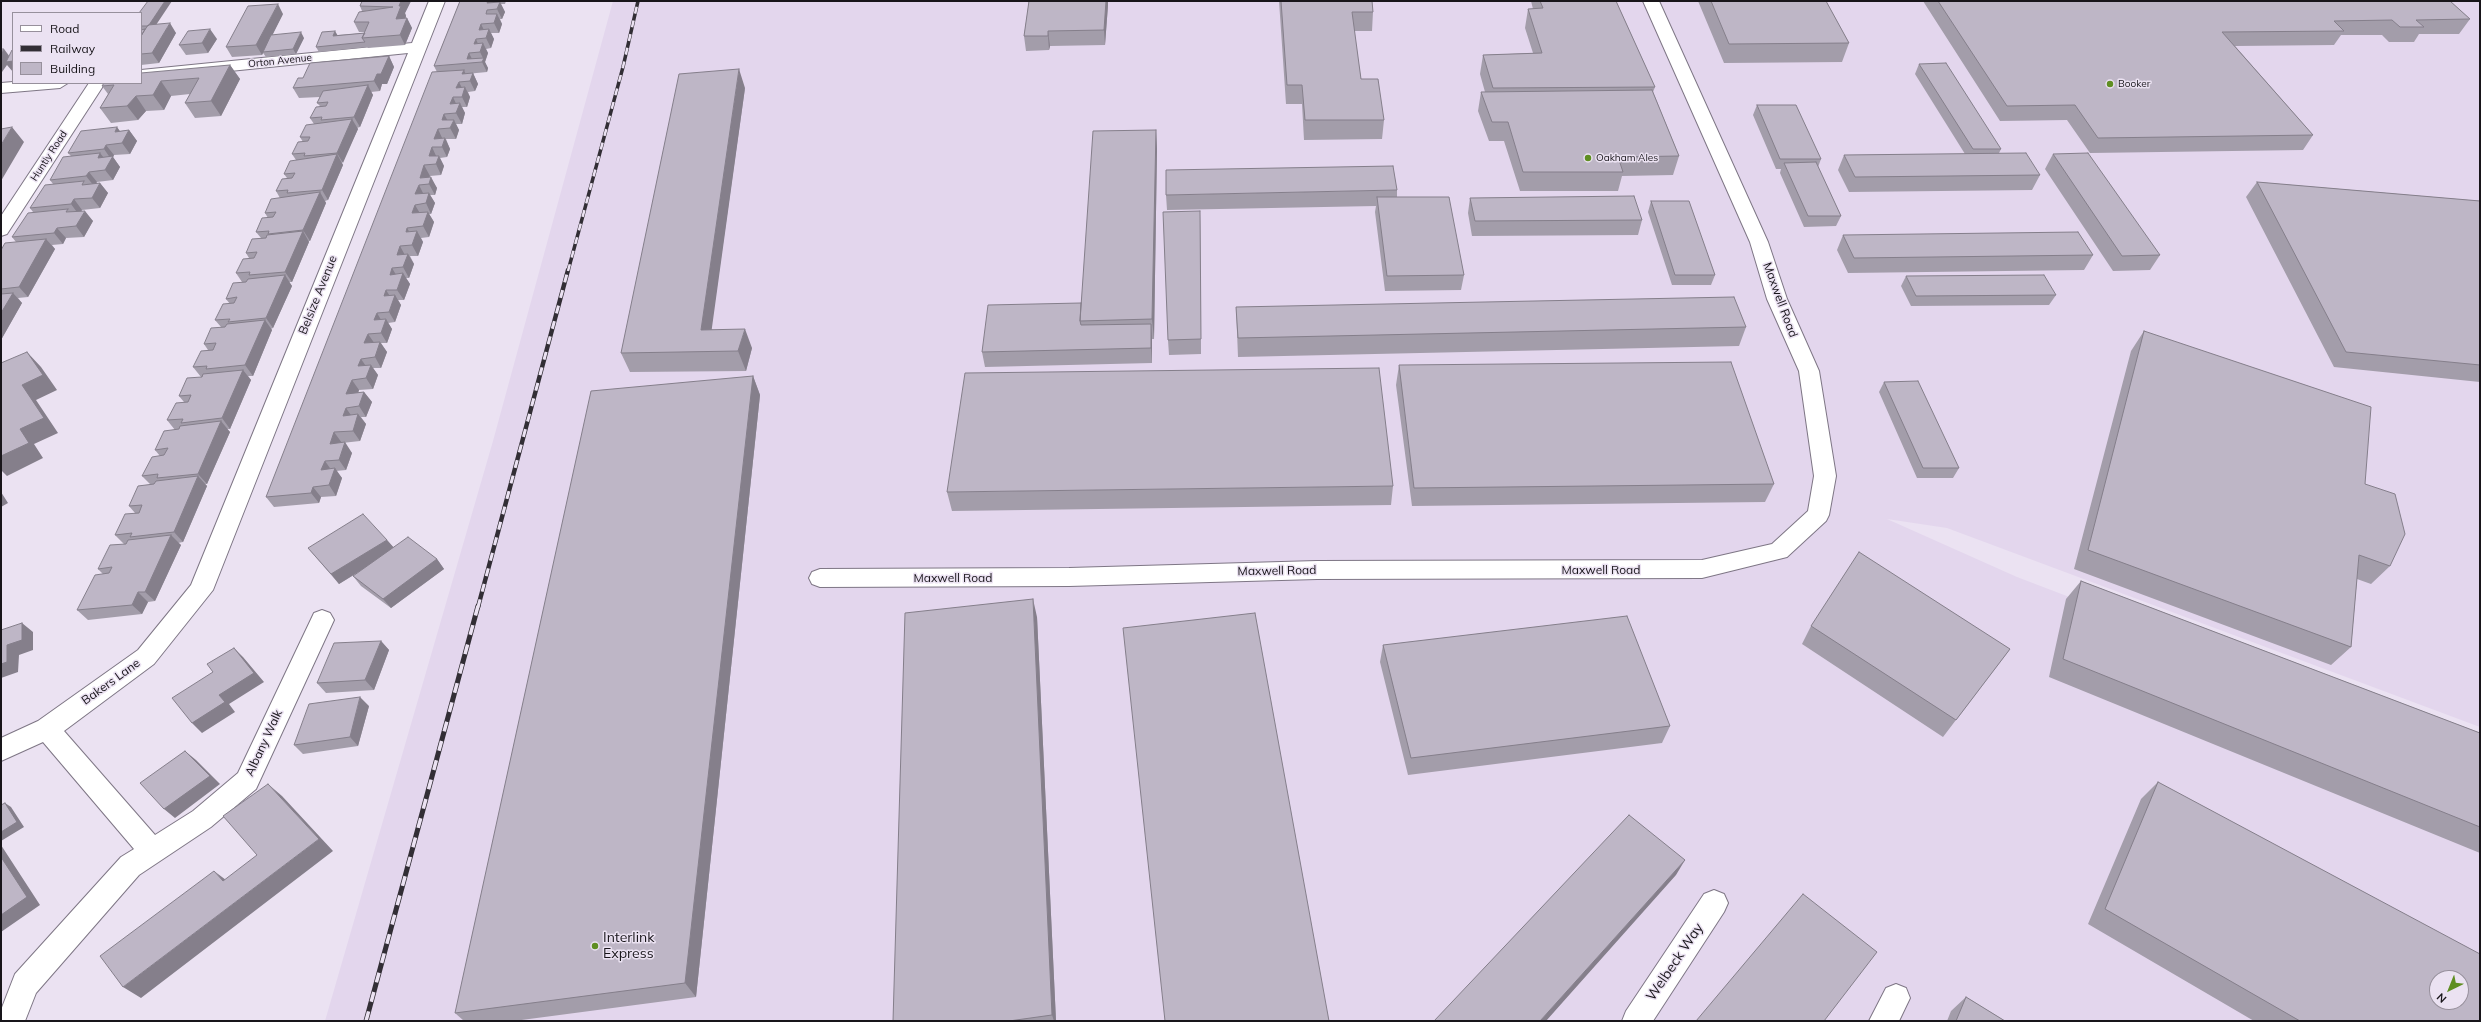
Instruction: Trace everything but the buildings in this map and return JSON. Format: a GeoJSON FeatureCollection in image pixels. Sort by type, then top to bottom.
{"type":"FeatureCollection","features":[{"type":"Feature","properties":{"kind":"street","name":"Belsize Avenue"},"geometry":{"type":"LineString","coordinates":[[201,590],[437,1]]}},
{"type":"Feature","properties":{"kind":"street","name":"Maxwell Road"},"geometry":{"type":"LineString","coordinates":[[820,578],[1069,577],[1317,570],[1702,569],[1779,551],[1818,515],[1825,476],[1809,371],[1777,299],[1759,242],[1650,1]]}},
{"type":"Feature","properties":{"kind":"street","name":"Orton Avenue"},"geometry":{"type":"LineString","coordinates":[[142,75],[418,47]]}},
{"type":"Feature","properties":{"kind":"street"},"geometry":{"type":"LineString","coordinates":[[1,88],[48,84]]}},
{"type":"Feature","properties":{"kind":"street","name":"Huntly Road"},"geometry":{"type":"LineString","coordinates":[[1,230],[96,84]]}},
{"type":"Feature","properties":{"kind":"street","name":"Bakers Lane"},"geometry":{"type":"LineString","coordinates":[[1,750],[47,729],[146,657],[201,590]]}},
{"type":"Feature","properties":{"kind":"street","name":"Albany Walk"},"geometry":{"type":"LineString","coordinates":[[11,1021],[25,984],[130,866],[152,850],[202,819],[247,781],[322,620]]}},
{"type":"Feature","properties":{"kind":"street"},"geometry":{"type":"LineString","coordinates":[[47,729],[152,850]]}},
{"type":"Feature","properties":{"kind":"street","name":"Welbeck Way"},"geometry":{"type":"LineString","coordinates":[[1636,1021],[1714,903]]}},
{"type":"Feature","properties":{"kind":"shaded area"},"geometry":{"type":"Polygon","coordinates":[[[613,1],[2480,1],[2480,727],[1947,528],[1887,519],[2017,577],[2480,754],[2480,1021],[325,1021],[493,441],[613,1]]]}},
{"type":"Feature","properties":{"kind":"railway"},"geometry":{"type":"LineString","coordinates":[[568,271],[623,67],[638,1]]}},
{"type":"Feature","properties":{"kind":"railway"},"geometry":{"type":"LineString","coordinates":[[478,607],[568,270]]}},
{"type":"Feature","properties":{"kind":"railway"},"geometry":{"type":"LineString","coordinates":[[366,1021],[478,606]]}},
{"type":"Feature","properties":{"kind":"place","name":"Booker"},"geometry":{"type":"Point","coordinates":[2110,84]}},
{"type":"Feature","properties":{"kind":"place","name":"Oakham Ales"},"geometry":{"type":"Point","coordinates":[1588,158]}},
{"type":"Feature","properties":{"kind":"place","name":"Interlink Express"},"geometry":{"type":"Point","coordinates":[595,946]}}]}
